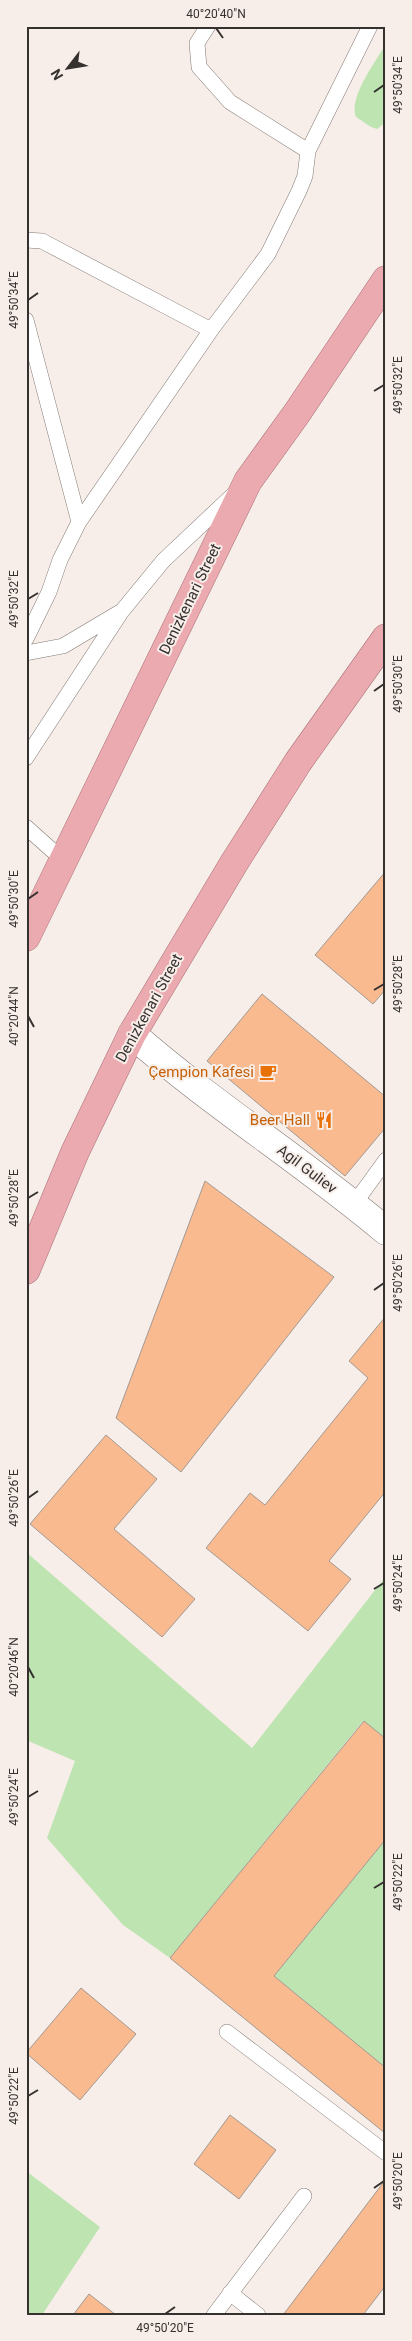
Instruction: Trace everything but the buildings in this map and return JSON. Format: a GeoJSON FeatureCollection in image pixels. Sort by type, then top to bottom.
{"type":"FeatureCollection","features":[{"type":"Feature","properties":{"kind":"highway","name":"Denizkenari Street"},"geometry":{"type":"LineString","coordinates":[[26,938],[62,860],[248,481],[297,413],[386,280]]}},
{"type":"Feature","properties":{"kind":"highway","name":"Denizkenari Street"},"geometry":{"type":"LineString","coordinates":[[26,1270],[75,1152],[132,1034],[234,863],[298,762],[386,638]]}},
{"type":"Feature","properties":{"kind":"street","name":"Agil Guliev"},"geometry":{"type":"LineString","coordinates":[[132,1034],[177,1073],[354,1204],[386,1231]]}},
{"type":"Feature","properties":{"kind":"lane"},"geometry":{"type":"LineString","coordinates":[[208,26],[197,44],[199,67],[230,102],[308,151]]}},
{"type":"Feature","properties":{"kind":"lane"},"geometry":{"type":"LineString","coordinates":[[26,639],[49,592],[60,560],[79,522],[211,330],[268,254],[305,176],[308,151],[370,26]]}},
{"type":"Feature","properties":{"kind":"lane"},"geometry":{"type":"LineString","coordinates":[[26,240],[42,241],[211,330]]}},
{"type":"Feature","properties":{"kind":"lane"},"geometry":{"type":"LineString","coordinates":[[26,320],[79,522]]}},
{"type":"Feature","properties":{"kind":"lane"},"geometry":{"type":"LineString","coordinates":[[26,758],[122,611],[163,561],[248,481]]}},
{"type":"Feature","properties":{"kind":"lane"},"geometry":{"type":"LineString","coordinates":[[26,653],[63,646],[122,611]]}},
{"type":"Feature","properties":{"kind":"lane"},"geometry":{"type":"LineString","coordinates":[[26,828],[62,860]]}},
{"type":"Feature","properties":{"kind":"lane"},"geometry":{"type":"LineString","coordinates":[[354,1204],[386,1160]]}},
{"type":"Feature","properties":{"kind":"lane"},"geometry":{"type":"LineString","coordinates":[[228,2032],[386,2153]]}},
{"type":"Feature","properties":{"kind":"lane"},"geometry":{"type":"LineString","coordinates":[[214,2315],[304,2196]]}},
{"type":"Feature","properties":{"kind":"lane"},"geometry":{"type":"LineString","coordinates":[[230,2293],[258,2315]]}},
{"type":"Feature","properties":{"kind":"green space"},"geometry":{"type":"Polygon","coordinates":[[[386,44],[386,122],[377,129],[356,117],[355,109],[359,90],[386,44]]]}},
{"type":"Feature","properties":{"kind":"green space"},"geometry":{"type":"Polygon","coordinates":[[[26,1552],[252,1748],[386,1576],[386,1739],[363,1721],[170,1958],[123,1925],[47,1838],[75,1761],[26,1740],[26,1552]]]}},
{"type":"Feature","properties":{"kind":"green space"},"geometry":{"type":"Polygon","coordinates":[[[386,1839],[386,2068],[274,1976],[386,1839]]]}},
{"type":"Feature","properties":{"kind":"green space"},"geometry":{"type":"Polygon","coordinates":[[[26,2171],[100,2227],[42,2315],[26,2315],[26,2171]]]}},
{"type":"Feature","properties":{"kind":"place","name":"Çempion Kafesi"},"geometry":{"type":"Point","coordinates":[268,1072]}},
{"type":"Feature","properties":{"kind":"place","name":"Beer Hall"},"geometry":{"type":"Point","coordinates":[324,1120]}}]}
